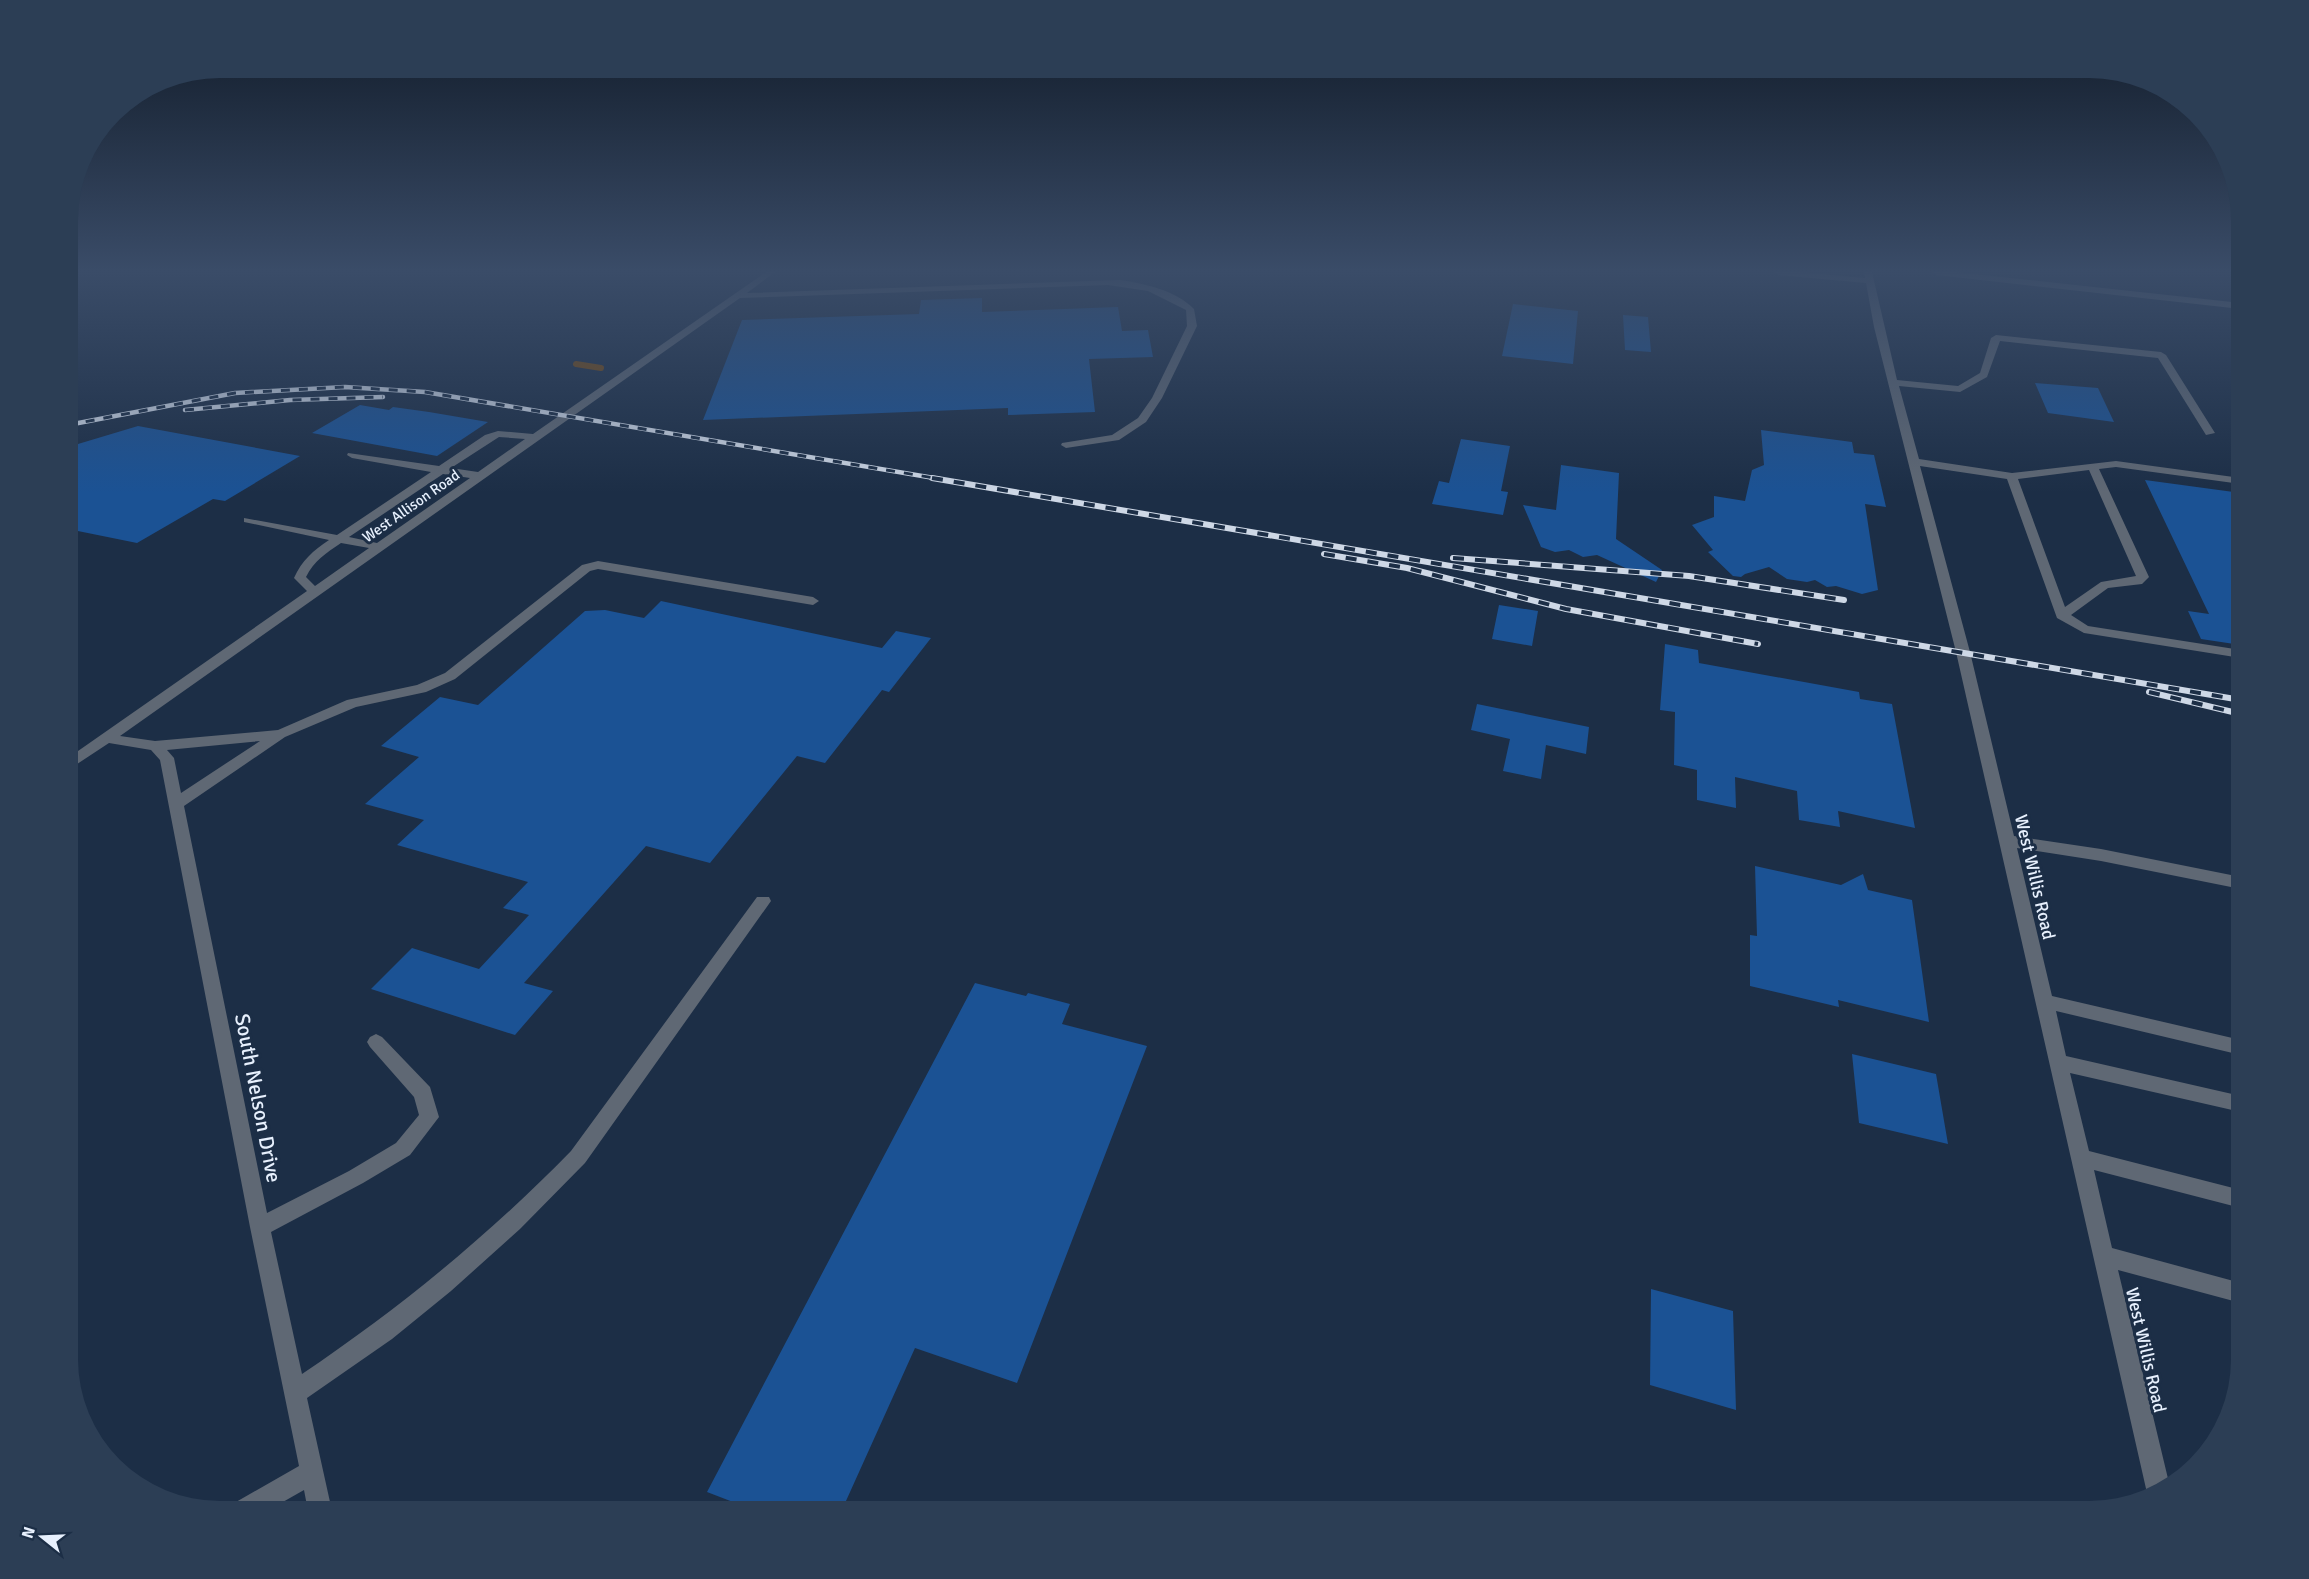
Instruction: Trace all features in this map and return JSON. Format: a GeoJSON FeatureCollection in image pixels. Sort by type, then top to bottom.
{"type":"FeatureCollection","features":[{"type":"Feature","properties":{"kind":"street","name":"West Allison Road"},"geometry":{"type":"LineString","coordinates":[[78,758],[666,346]]}},
{"type":"Feature","properties":{"kind":"street"},"geometry":{"type":"LineString","coordinates":[[1066,445],[1115,438],[1142,420],[1157,398],[1182,346]]}},
{"type":"Feature","properties":{"kind":"street","name":"West Willis Road"},"geometry":{"type":"LineString","coordinates":[[1885,346],[1963,652],[2156,1484]]}},
{"type":"Feature","properties":{"kind":"street"},"geometry":{"type":"LineString","coordinates":[[1893,382],[1960,389],[1984,375],[1994,346]]}},
{"type":"Feature","properties":{"kind":"street"},"geometry":{"type":"LineString","coordinates":[[2071,346],[2161,355],[2210,433]]}},
{"type":"Feature","properties":{"kind":"street"},"geometry":{"type":"LineString","coordinates":[[315,592],[300,578],[305,567],[316,554],[489,437],[498,434],[536,437]]}},
{"type":"Feature","properties":{"kind":"street"},"geometry":{"type":"LineString","coordinates":[[352,455],[480,476]]}},
{"type":"Feature","properties":{"kind":"street"},"geometry":{"type":"LineString","coordinates":[[1914,462],[2012,476],[2115,464],[2231,480]]}},
{"type":"Feature","properties":{"kind":"street"},"geometry":{"type":"LineString","coordinates":[[2062,615],[2105,585],[2138,581],[2143,577],[2092,466]]}},
{"type":"Feature","properties":{"kind":"street"},"geometry":{"type":"LineString","coordinates":[[2012,476],[2062,615],[2084,629],[2231,652]]}},
{"type":"Feature","properties":{"kind":"street"},"geometry":{"type":"LineString","coordinates":[[248,520],[379,547]]}},
{"type":"Feature","properties":{"kind":"street"},"geometry":{"type":"LineString","coordinates":[[176,804],[280,734],[352,703],[422,689],[450,676],[586,568],[598,565],[813,601]]}},
{"type":"Feature","properties":{"kind":"street"},"geometry":{"type":"LineString","coordinates":[[106,738],[155,746],[280,734]]}},
{"type":"Feature","properties":{"kind":"street","name":"South Nelson Drive"},"geometry":{"type":"LineString","coordinates":[[155,746],[166,758],[176,804],[260,1227],[318,1501]]}},
{"type":"Feature","properties":{"kind":"street"},"geometry":{"type":"LineString","coordinates":[[2007,841],[2101,855],[2231,881]]}},
{"type":"Feature","properties":{"kind":"street"},"geometry":{"type":"LineString","coordinates":[[295,1393],[395,1323],[503,1232],[578,1157],[763,901]]}},
{"type":"Feature","properties":{"kind":"street"},"geometry":{"type":"LineString","coordinates":[[2044,1001],[2231,1045]]}},
{"type":"Feature","properties":{"kind":"street"},"geometry":{"type":"LineString","coordinates":[[260,1227],[356,1177],[403,1149],[429,1117],[423,1093],[376,1042]]}},
{"type":"Feature","properties":{"kind":"street"},"geometry":{"type":"LineString","coordinates":[[2058,1062],[2231,1102]]}},
{"type":"Feature","properties":{"kind":"street"},"geometry":{"type":"LineString","coordinates":[[2081,1158],[2231,1196]]}},
{"type":"Feature","properties":{"kind":"street"},"geometry":{"type":"LineString","coordinates":[[2104,1256],[2231,1290]]}},
{"type":"Feature","properties":{"kind":"street"},"geometry":{"type":"LineString","coordinates":[[263,1501],[312,1472]]}},
{"type":"Feature","properties":{"kind":"building"},"geometry":{"type":"Polygon","coordinates":[[[732,346],[1151,346],[1153,357],[1089,359],[1095,412],[1008,415],[1008,408],[703,420],[732,346]]]}},
{"type":"Feature","properties":{"kind":"building"},"geometry":{"type":"Polygon","coordinates":[[[1504,346],[1575,346],[1573,364],[1502,356],[1504,346]]]}},
{"type":"Feature","properties":{"kind":"building"},"geometry":{"type":"Polygon","coordinates":[[[1625,346],[1650,346],[1651,352],[1625,350],[1625,346]]]}},
{"type":"Feature","properties":{"kind":"building"},"geometry":{"type":"Polygon","coordinates":[[[2035,383],[2098,388],[2114,422],[2048,413],[2035,383]]]}},
{"type":"Feature","properties":{"kind":"building"},"geometry":{"type":"Polygon","coordinates":[[[360,405],[389,410],[393,407],[488,422],[437,456],[312,433],[360,405]]]}},
{"type":"Feature","properties":{"kind":"building"},"geometry":{"type":"Polygon","coordinates":[[[138,426],[300,456],[225,501],[213,499],[137,543],[78,531],[78,444],[138,426]]]}},
{"type":"Feature","properties":{"kind":"building"},"geometry":{"type":"Polygon","coordinates":[[[1761,430],[1852,442],[1854,453],[1874,455],[1886,507],[1865,504],[1878,590],[1862,594],[1836,586],[1827,587],[1815,580],[1807,582],[1787,579],[1769,567],[1741,577],[1733,576],[1708,552],[1713,550],[1692,525],[1714,517],[1714,496],[1745,501],[1752,470],[1764,465],[1761,430]]]}},
{"type":"Feature","properties":{"kind":"building"},"geometry":{"type":"Polygon","coordinates":[[[1461,439],[1510,446],[1501,491],[1508,492],[1503,515],[1432,504],[1439,481],[1449,483],[1461,439]]]}},
{"type":"Feature","properties":{"kind":"building"},"geometry":{"type":"Polygon","coordinates":[[[1561,465],[1619,473],[1616,539],[1662,570],[1656,582],[1597,555],[1583,557],[1569,550],[1555,552],[1541,547],[1523,505],[1556,510],[1561,465]]]}},
{"type":"Feature","properties":{"kind":"building"},"geometry":{"type":"Polygon","coordinates":[[[2145,480],[2231,492],[2231,644],[2201,639],[2188,611],[2209,614],[2145,480]]]}},
{"type":"Feature","properties":{"kind":"building"},"geometry":{"type":"Polygon","coordinates":[[[661,601],[882,648],[896,631],[931,638],[889,692],[882,690],[825,763],[797,756],[710,863],[646,846],[524,983],[553,991],[515,1035],[371,989],[412,948],[479,969],[529,915],[503,908],[528,882],[397,845],[424,820],[365,804],[419,757],[381,746],[440,697],[478,705],[585,611],[605,610],[644,618],[661,601]]]}},
{"type":"Feature","properties":{"kind":"building"},"geometry":{"type":"Polygon","coordinates":[[[1499,605],[1538,611],[1532,646],[1492,639],[1499,605]]]}},
{"type":"Feature","properties":{"kind":"building"},"geometry":{"type":"Polygon","coordinates":[[[1665,644],[1698,650],[1699,663],[1859,692],[1860,699],[1892,704],[1915,828],[1838,811],[1840,827],[1799,820],[1797,791],[1735,777],[1736,808],[1697,800],[1697,770],[1674,765],[1675,712],[1660,710],[1665,644]]]}},
{"type":"Feature","properties":{"kind":"building"},"geometry":{"type":"Polygon","coordinates":[[[1477,704],[1589,727],[1586,754],[1546,745],[1541,779],[1503,771],[1510,739],[1471,730],[1477,704]]]}},
{"type":"Feature","properties":{"kind":"building"},"geometry":{"type":"Polygon","coordinates":[[[1755,866],[1841,885],[1863,874],[1868,890],[1912,900],[1929,1022],[1838,1000],[1839,1007],[1750,986],[1750,935],[1757,936],[1755,866]]]}},
{"type":"Feature","properties":{"kind":"building"},"geometry":{"type":"Polygon","coordinates":[[[975,983],[1070,1004],[1062,1024],[1147,1046],[1017,1383],[915,1348],[846,1501],[730,1501],[707,1492],[975,983]]]}},
{"type":"Feature","properties":{"kind":"building"},"geometry":{"type":"Polygon","coordinates":[[[1852,1054],[1936,1074],[1948,1144],[1859,1123],[1852,1054]]]}},
{"type":"Feature","properties":{"kind":"building"},"geometry":{"type":"Polygon","coordinates":[[[1651,1289],[1733,1311],[1736,1410],[1650,1385],[1651,1289]]]}},
{"type":"Feature","properties":{"kind":"waterway"},"geometry":{"type":"LineString","coordinates":[[576,364],[601,368]]}},
{"type":"Feature","properties":{"kind":"railway"},"geometry":{"type":"LineString","coordinates":[[78,423],[235,393],[345,387],[425,392],[940,479]]}},
{"type":"Feature","properties":{"kind":"railway"},"geometry":{"type":"LineString","coordinates":[[185,410],[290,400],[383,397]]}},
{"type":"Feature","properties":{"kind":"railway"},"geometry":{"type":"LineString","coordinates":[[932,478],[2231,698]]}},
{"type":"Feature","properties":{"kind":"railway"},"geometry":{"type":"LineString","coordinates":[[1324,554],[1407,568],[1566,609],[1758,644]]}},
{"type":"Feature","properties":{"kind":"railway"},"geometry":{"type":"LineString","coordinates":[[1453,558],[1689,576],[1844,600]]}},
{"type":"Feature","properties":{"kind":"railway"},"geometry":{"type":"LineString","coordinates":[[2149,692],[2231,712]]}}]}
